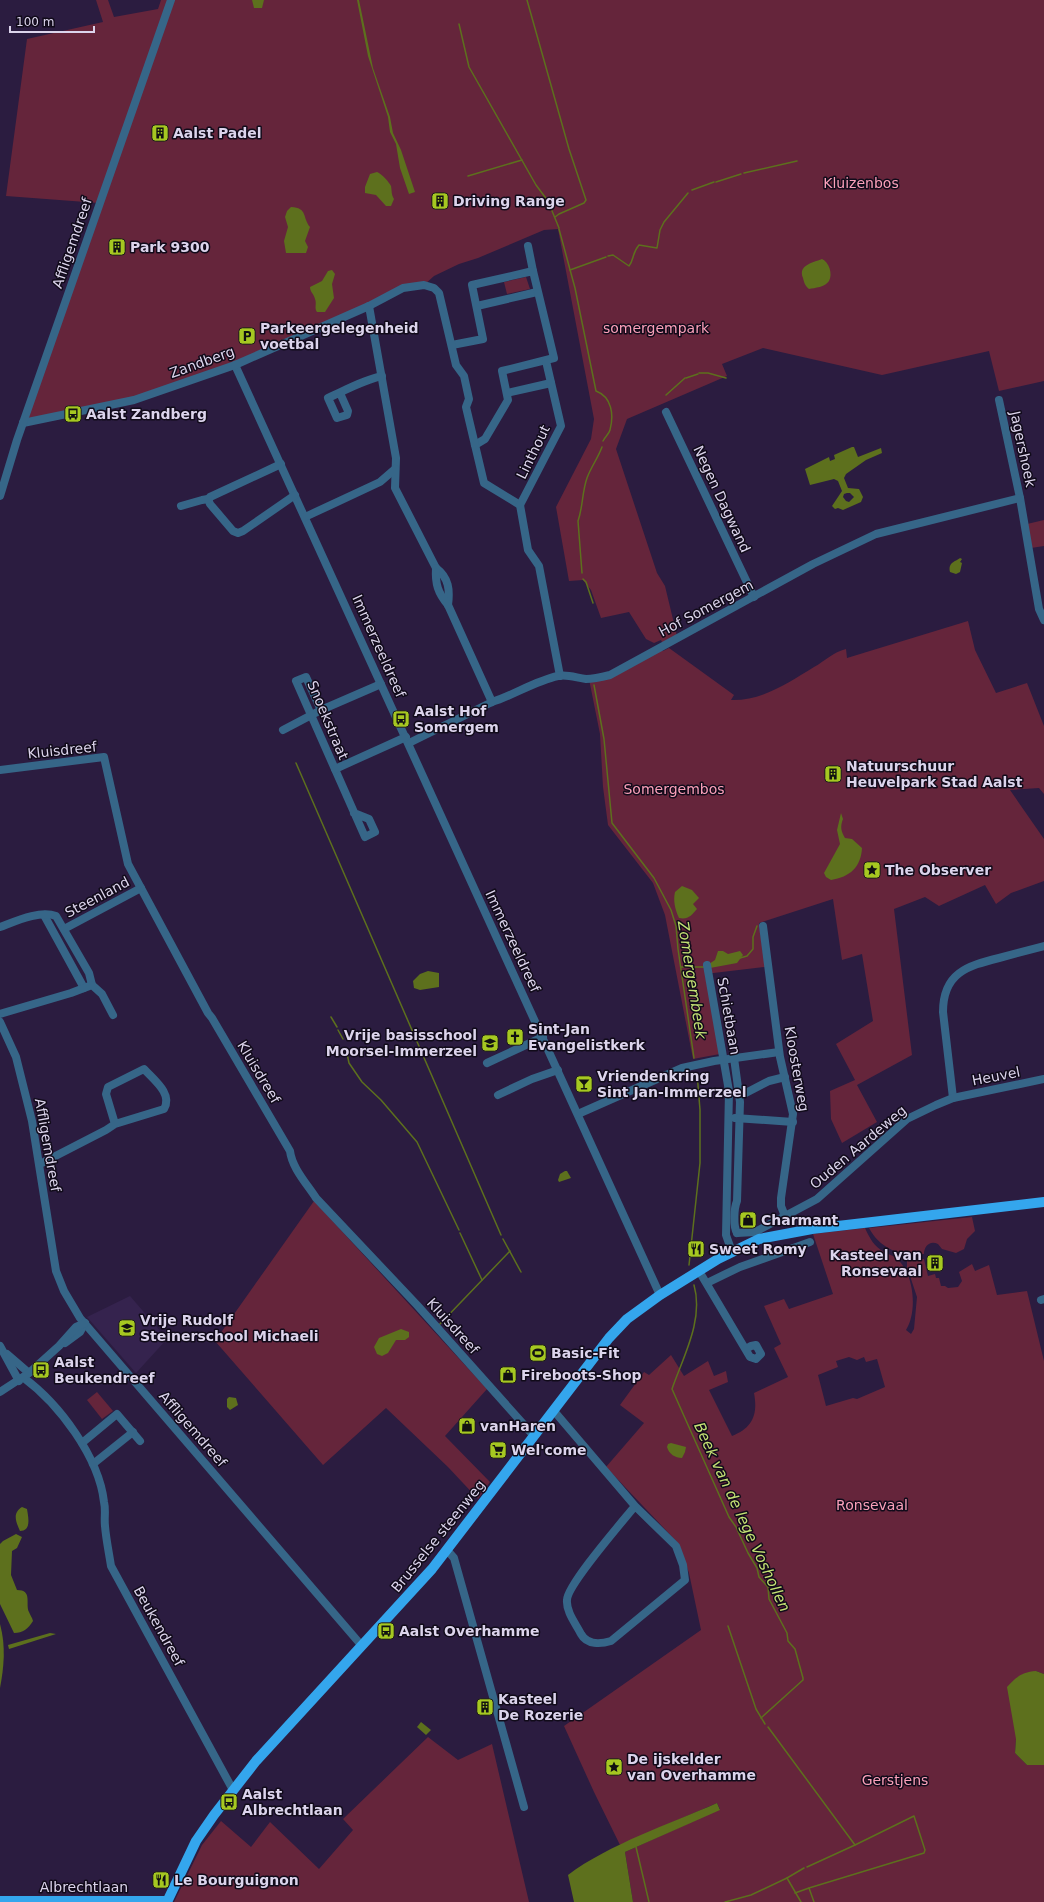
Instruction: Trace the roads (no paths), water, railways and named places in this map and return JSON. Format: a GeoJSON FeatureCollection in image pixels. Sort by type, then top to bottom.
{"type":"FeatureCollection","features":[{"type":"Feature","properties":{"kind":"main road","name":"Brusselse steenweg"},"geometry":{"type":"LineString","coordinates":[[167,1901],[196,1841],[233,1790],[278,1735],[413,1591],[447,1550],[617,1328],[627,1319],[660,1295],[700,1271],[730,1247],[773,1236],[812,1229],[1044,1202]]}},
{"type":"Feature","properties":{"kind":"main road","name":"Albrechtlaan"},"geometry":{"type":"LineString","coordinates":[[0,1901],[167,1901]]}},
{"type":"Feature","properties":{"kind":"street","name":"Affligemdreef"},"geometry":{"type":"LineString","coordinates":[[0,496],[23,423],[171,0]]}},
{"type":"Feature","properties":{"kind":"street"},"geometry":{"type":"LineString","coordinates":[[475,446],[485,439],[508,400],[502,371],[554,358],[528,246]]}},
{"type":"Feature","properties":{"kind":"street"},"geometry":{"type":"LineString","coordinates":[[533,271],[472,285],[483,338],[452,345],[456,365],[464,376],[468,399],[466,407],[484,483],[520,505],[528,550],[539,566],[560,676]]}},
{"type":"Feature","properties":{"kind":"street","name":"Zandberg"},"geometry":{"type":"LineString","coordinates":[[23,423],[134,400],[236,365],[369,306],[403,288],[424,285],[434,288],[440,292],[452,345]]}},
{"type":"Feature","properties":{"kind":"street"},"geometry":{"type":"LineString","coordinates":[[477,306],[538,292]]}},
{"type":"Feature","properties":{"kind":"street"},"geometry":{"type":"LineString","coordinates":[[369,306],[396,458],[395,488],[436,568],[443,573],[450,589],[448,605],[492,702]]}},
{"type":"Feature","properties":{"kind":"street","name":"Linthout"},"geometry":{"type":"LineString","coordinates":[[520,505],[561,426],[546,361]]}},
{"type":"Feature","properties":{"kind":"street","name":"Immerzeeldreef"},"geometry":{"type":"LineString","coordinates":[[236,365],[660,1295]]}},
{"type":"Feature","properties":{"kind":"street"},"geometry":{"type":"LineString","coordinates":[[340,393],[370,379],[382,376]]}},
{"type":"Feature","properties":{"kind":"street"},"geometry":{"type":"LineString","coordinates":[[507,394],[551,383]]}},
{"type":"Feature","properties":{"kind":"street","name":"Jagershoek"},"geometry":{"type":"LineString","coordinates":[[999,400],[1020,498],[1039,609],[1044,620]]}},
{"type":"Feature","properties":{"kind":"street","name":"Negen Dagwand"},"geometry":{"type":"LineString","coordinates":[[666,412],[754,597]]}},
{"type":"Feature","properties":{"kind":"street"},"geometry":{"type":"LineString","coordinates":[[181,506],[208,499],[215,494],[281,464]]}},
{"type":"Feature","properties":{"kind":"street"},"geometry":{"type":"LineString","coordinates":[[306,518],[380,482],[395,469]]}},
{"type":"Feature","properties":{"kind":"street"},"geometry":{"type":"LineString","coordinates":[[380,482],[395,488]]}},
{"type":"Feature","properties":{"kind":"street"},"geometry":{"type":"LineString","coordinates":[[208,499],[210,504],[233,531],[238,533],[295,495]]}},
{"type":"Feature","properties":{"kind":"street","name":"Hof Somergem"},"geometry":{"type":"LineString","coordinates":[[335,769],[407,740],[492,702],[506,698],[544,680],[560,676],[587,679],[610,675],[813,564],[876,534],[1020,498]]}},
{"type":"Feature","properties":{"kind":"street","name":"Snoekstraat"},"geometry":{"type":"LineString","coordinates":[[321,710],[306,676],[296,681],[310,716],[354,813]]}},
{"type":"Feature","properties":{"kind":"street"},"geometry":{"type":"LineString","coordinates":[[283,730],[321,710],[381,684]]}},
{"type":"Feature","properties":{"kind":"street","name":"Kluisdreef"},"geometry":{"type":"LineString","coordinates":[[0,770],[104,757],[128,864],[208,1013],[254,1089],[290,1151],[291,1157],[316,1198],[416,1305],[534,1436]]}},
{"type":"Feature","properties":{"kind":"street","name":"Steenland"},"geometry":{"type":"LineString","coordinates":[[64,929],[141,888]]}},
{"type":"Feature","properties":{"kind":"street","name":"Steenland"},"geometry":{"type":"LineString","coordinates":[[0,927],[44,915],[52,914],[58,918],[89,973],[88,986]]}},
{"type":"Feature","properties":{"kind":"street","name":"Steenland"},"geometry":{"type":"LineString","coordinates":[[44,915],[88,986],[102,994],[113,1015]]}},
{"type":"Feature","properties":{"kind":"street","name":"Kloosterweg"},"geometry":{"type":"LineString","coordinates":[[763,926],[779,1052],[793,1114],[781,1198],[781,1206],[785,1216]]}},
{"type":"Feature","properties":{"kind":"street"},"geometry":{"type":"LineString","coordinates":[[952,1098],[943,1012],[943,998],[950,982],[957,974],[974,964],[1044,946]]}},
{"type":"Feature","properties":{"kind":"street","name":"Schietbaan"},"geometry":{"type":"LineString","coordinates":[[708,967],[729,1091],[730,1118],[726,1200],[732,1204],[735,1230],[737,1233]]}},
{"type":"Feature","properties":{"kind":"street"},"geometry":{"type":"LineString","coordinates":[[0,1014],[88,986]]}},
{"type":"Feature","properties":{"kind":"street","name":"Affligemdreef"},"geometry":{"type":"LineString","coordinates":[[0,1022],[17,1062],[32,1121],[56,1271],[68,1300],[85,1323],[362,1646]]}},
{"type":"Feature","properties":{"kind":"street"},"geometry":{"type":"LineString","coordinates":[[487,1063],[543,1037]]}},
{"type":"Feature","properties":{"kind":"street"},"geometry":{"type":"LineString","coordinates":[[578,1114],[682,1068],[734,1058],[779,1052]]}},
{"type":"Feature","properties":{"kind":"street","name":"Schietbaan"},"geometry":{"type":"LineString","coordinates":[[730,1247],[726,1235],[732,1204],[737,1200],[740,1118],[740,1096],[734,1058]]}},
{"type":"Feature","properties":{"kind":"street"},"geometry":{"type":"LineString","coordinates":[[40,1164],[115,1124],[159,1112],[164,1109],[167,1104],[166,1094],[144,1069],[108,1087],[106,1094],[115,1124]]}},
{"type":"Feature","properties":{"kind":"street"},"geometry":{"type":"LineString","coordinates":[[498,1095],[532,1079],[558,1070]]}},
{"type":"Feature","properties":{"kind":"street"},"geometry":{"type":"LineString","coordinates":[[740,1096],[769,1081],[785,1077]]}},
{"type":"Feature","properties":{"kind":"street","name":"Heuvel"},"geometry":{"type":"LineString","coordinates":[[952,1098],[1044,1079]]}},
{"type":"Feature","properties":{"kind":"street","name":"Ouden Aardeweg"},"geometry":{"type":"LineString","coordinates":[[737,1233],[755,1232],[817,1199],[907,1119],[952,1098]]}},
{"type":"Feature","properties":{"kind":"street"},"geometry":{"type":"LineString","coordinates":[[730,1118],[793,1122]]}},
{"type":"Feature","properties":{"kind":"street"},"geometry":{"type":"LineString","coordinates":[[771,1224],[773,1236]]}},
{"type":"Feature","properties":{"kind":"street","name":"Brusselse steenweg"},"geometry":{"type":"LineString","coordinates":[[730,1247],[737,1233]]}},
{"type":"Feature","properties":{"kind":"street"},"geometry":{"type":"LineString","coordinates":[[707,1283],[740,1267],[810,1242]]}},
{"type":"Feature","properties":{"kind":"street"},"geometry":{"type":"LineString","coordinates":[[700,1271],[746,1349]]}},
{"type":"Feature","properties":{"kind":"street"},"geometry":{"type":"LineString","coordinates":[[0,1392],[24,1378],[59,1346],[76,1327],[85,1323]]}},
{"type":"Feature","properties":{"kind":"street"},"geometry":{"type":"LineString","coordinates":[[1,1348],[24,1378]]}},
{"type":"Feature","properties":{"kind":"street","name":"Beukendreef"},"geometry":{"type":"LineString","coordinates":[[1,1348],[24,1378],[52,1405],[82,1442],[93,1464],[104,1501],[105,1526],[111,1566],[233,1790]]}},
{"type":"Feature","properties":{"kind":"street"},"geometry":{"type":"LineString","coordinates":[[554,1411],[635,1506],[676,1546],[683,1565],[685,1580],[611,1641],[597,1644],[583,1636],[568,1608],[566,1599],[580,1575],[635,1506]]}},
{"type":"Feature","properties":{"kind":"street"},"geometry":{"type":"LineString","coordinates":[[82,1442],[117,1414],[140,1441]]}},
{"type":"Feature","properties":{"kind":"street"},"geometry":{"type":"LineString","coordinates":[[93,1464],[133,1432]]}},
{"type":"Feature","properties":{"kind":"street"},"geometry":{"type":"LineString","coordinates":[[447,1550],[454,1558],[524,1807]]}},
{"type":"Feature","properties":{"kind":"waterway"},"geometry":{"type":"LineString","coordinates":[[527,0],[569,149],[586,200],[584,203],[555,217]]}},
{"type":"Feature","properties":{"kind":"waterway"},"geometry":{"type":"LineString","coordinates":[[459,24],[469,67],[536,185],[548,201],[559,228]]}},
{"type":"Feature","properties":{"kind":"waterway"},"geometry":{"type":"LineString","coordinates":[[468,176],[522,160]]}},
{"type":"Feature","properties":{"kind":"waterway"},"geometry":{"type":"LineString","coordinates":[[744,173],[797,161]]}},
{"type":"Feature","properties":{"kind":"waterway"},"geometry":{"type":"LineString","coordinates":[[716,182],[741,174]]}},
{"type":"Feature","properties":{"kind":"waterway"},"geometry":{"type":"LineString","coordinates":[[692,190],[714,182]]}},
{"type":"Feature","properties":{"kind":"waterway"},"geometry":{"type":"LineString","coordinates":[[608,256],[613,255],[629,266],[639,245],[657,248],[660,230],[664,222],[688,193]]}},
{"type":"Feature","properties":{"kind":"waterway"},"geometry":{"type":"LineString","coordinates":[[559,229],[575,288],[596,391],[609,402],[612,413],[610,430],[603,441]]}},
{"type":"Feature","properties":{"kind":"waterway"},"geometry":{"type":"LineString","coordinates":[[570,270],[606,257]]}},
{"type":"Feature","properties":{"kind":"waterway"},"geometry":{"type":"LineString","coordinates":[[699,373],[708,373],[726,378]]}},
{"type":"Feature","properties":{"kind":"waterway"},"geometry":{"type":"LineString","coordinates":[[686,378],[698,374]]}},
{"type":"Feature","properties":{"kind":"waterway"},"geometry":{"type":"LineString","coordinates":[[666,395],[685,378]]}},
{"type":"Feature","properties":{"kind":"waterway"},"geometry":{"type":"LineString","coordinates":[[582,573],[578,521],[587,478],[602,447]]}},
{"type":"Feature","properties":{"kind":"waterway"},"geometry":{"type":"LineString","coordinates":[[583,579],[586,582],[593,603]]}},
{"type":"Feature","properties":{"kind":"waterway","name":"Zomergembeek"},"geometry":{"type":"LineString","coordinates":[[594,685],[604,739],[612,823],[654,878],[671,910],[676,926],[694,1058]]}},
{"type":"Feature","properties":{"kind":"waterway"},"geometry":{"type":"LineString","coordinates":[[296,763],[501,1235]]}},
{"type":"Feature","properties":{"kind":"waterway"},"geometry":{"type":"LineString","coordinates":[[740,958],[747,956],[753,949],[753,937],[757,926]]}},
{"type":"Feature","properties":{"kind":"waterway"},"geometry":{"type":"LineString","coordinates":[[681,967],[704,967]]}},
{"type":"Feature","properties":{"kind":"waterway"},"geometry":{"type":"LineString","coordinates":[[331,1017],[337,1027]]}},
{"type":"Feature","properties":{"kind":"waterway"},"geometry":{"type":"LineString","coordinates":[[338,1030],[343,1039]]}},
{"type":"Feature","properties":{"kind":"waterway"},"geometry":{"type":"LineString","coordinates":[[346,1049],[349,1063],[362,1082],[381,1100],[417,1142],[459,1230]]}},
{"type":"Feature","properties":{"kind":"waterway","name":"Beek van de lege Voshollen"},"geometry":{"type":"LineString","coordinates":[[689,1265],[700,1163],[700,1110],[697,1073]]}},
{"type":"Feature","properties":{"kind":"waterway"},"geometry":{"type":"LineString","coordinates":[[460,1233],[482,1280]]}},
{"type":"Feature","properties":{"kind":"waterway"},"geometry":{"type":"LineString","coordinates":[[503,1239],[521,1272]]}},
{"type":"Feature","properties":{"kind":"waterway"},"geometry":{"type":"LineString","coordinates":[[439,1325],[510,1251]]}},
{"type":"Feature","properties":{"kind":"waterway","name":"Beek van de lege Voshollen"},"geometry":{"type":"LineString","coordinates":[[694,1285],[696,1298],[694,1325],[691,1338],[672,1389],[729,1517],[736,1527],[757,1568],[759,1577],[768,1587],[769,1599],[787,1633],[788,1641],[795,1649],[803,1678],[803,1680],[761,1718]]}},
{"type":"Feature","properties":{"kind":"waterway","name":"Beek van de lege Voshollen"},"geometry":{"type":"LineString","coordinates":[[728,1626],[756,1709],[765,1724]]}},
{"type":"Feature","properties":{"kind":"waterway","name":"Beek van de lege Voshollen"},"geometry":{"type":"LineString","coordinates":[[768,1727],[855,1845],[807,1867]]}},
{"type":"Feature","properties":{"kind":"waterway"},"geometry":{"type":"LineString","coordinates":[[809,1888],[924,1853],[925,1850],[914,1816],[855,1845]]}},
{"type":"Feature","properties":{"kind":"waterway"},"geometry":{"type":"LineString","coordinates":[[636,1847],[649,1902]]}},
{"type":"Feature","properties":{"kind":"waterway","name":"Beek van de lege Voshollen"},"geometry":{"type":"LineString","coordinates":[[801,1902],[787,1878],[804,1868]]}},
{"type":"Feature","properties":{"kind":"waterway"},"geometry":{"type":"LineString","coordinates":[[725,1902],[751,1895],[787,1878]]}},
{"type":"Feature","properties":{"kind":"waterway"},"geometry":{"type":"LineString","coordinates":[[795,1893],[809,1888],[814,1902]]}},
{"type":"Feature","properties":{"kind":"place","name":"Aalst Padel"},"geometry":{"type":"Point","coordinates":[160,133]}},
{"type":"Feature","properties":{"kind":"place","name":"Driving Range"},"geometry":{"type":"Point","coordinates":[440,201]}},
{"type":"Feature","properties":{"kind":"place","name":"Park 9300"},"geometry":{"type":"Point","coordinates":[117,247]}},
{"type":"Feature","properties":{"kind":"place","name":"Parkeergelegenheid voetbal"},"geometry":{"type":"Point","coordinates":[247,336]}},
{"type":"Feature","properties":{"kind":"place","name":"Aalst Zandberg"},"geometry":{"type":"Point","coordinates":[73,414]}},
{"type":"Feature","properties":{"kind":"place","name":"Aalst Hof Somergem"},"geometry":{"type":"Point","coordinates":[401,719]}},
{"type":"Feature","properties":{"kind":"place","name":"Natuurschuur Heuvelpark Stad Aalst"},"geometry":{"type":"Point","coordinates":[833,774]}},
{"type":"Feature","properties":{"kind":"place","name":"The Observer"},"geometry":{"type":"Point","coordinates":[872,870]}},
{"type":"Feature","properties":{"kind":"place","name":"Sint-Jan Evangelistkerk"},"geometry":{"type":"Point","coordinates":[515,1037]}},
{"type":"Feature","properties":{"kind":"place","name":"Vrije basisschool Moorsel-Immerzeel"},"geometry":{"type":"Point","coordinates":[490,1043]}},
{"type":"Feature","properties":{"kind":"place","name":"Vriendenkring Sint Jan-Immerzeel"},"geometry":{"type":"Point","coordinates":[584,1084]}},
{"type":"Feature","properties":{"kind":"place","name":"Charmant"},"geometry":{"type":"Point","coordinates":[748,1220]}},
{"type":"Feature","properties":{"kind":"place","name":"Sweet Romy"},"geometry":{"type":"Point","coordinates":[696,1249]}},
{"type":"Feature","properties":{"kind":"place","name":"Kasteel van Ronsevaal"},"geometry":{"type":"Point","coordinates":[935,1263]}},
{"type":"Feature","properties":{"kind":"place","name":"Vrije Rudolf Steinerschool Michaeli"},"geometry":{"type":"Point","coordinates":[127,1328]}},
{"type":"Feature","properties":{"kind":"place","name":"Basic-Fit"},"geometry":{"type":"Point","coordinates":[538,1353]}},
{"type":"Feature","properties":{"kind":"place","name":"Aalst Beukendreef"},"geometry":{"type":"Point","coordinates":[41,1370]}},
{"type":"Feature","properties":{"kind":"place","name":"Fireboots-Shop"},"geometry":{"type":"Point","coordinates":[508,1375]}},
{"type":"Feature","properties":{"kind":"place","name":"vanHaren"},"geometry":{"type":"Point","coordinates":[467,1426]}},
{"type":"Feature","properties":{"kind":"place","name":"Wel'come"},"geometry":{"type":"Point","coordinates":[498,1450]}},
{"type":"Feature","properties":{"kind":"place","name":"Aalst Overhamme"},"geometry":{"type":"Point","coordinates":[386,1631]}},
{"type":"Feature","properties":{"kind":"place","name":"Kasteel De Rozerie"},"geometry":{"type":"Point","coordinates":[485,1707]}},
{"type":"Feature","properties":{"kind":"place","name":"De ijskelder van Overhamme"},"geometry":{"type":"Point","coordinates":[614,1767]}},
{"type":"Feature","properties":{"kind":"place","name":"Aalst Albrechtlaan"},"geometry":{"type":"Point","coordinates":[229,1802]}},
{"type":"Feature","properties":{"kind":"place","name":"Le Bourguignon"},"geometry":{"type":"Point","coordinates":[161,1880]}},
{"type":"Feature","properties":{"kind":"park label","name":"Kluizenbos"},"geometry":{"type":"Point","coordinates":[861,183]}},
{"type":"Feature","properties":{"kind":"park label","name":"somergempark"},"geometry":{"type":"Point","coordinates":[656,328]}},
{"type":"Feature","properties":{"kind":"park label","name":"Somergembos"},"geometry":{"type":"Point","coordinates":[674,789]}},
{"type":"Feature","properties":{"kind":"park label","name":"Ronsevaal"},"geometry":{"type":"Point","coordinates":[872,1505]}},
{"type":"Feature","properties":{"kind":"park label","name":"Gerstjens"},"geometry":{"type":"Point","coordinates":[895,1780]}}]}
